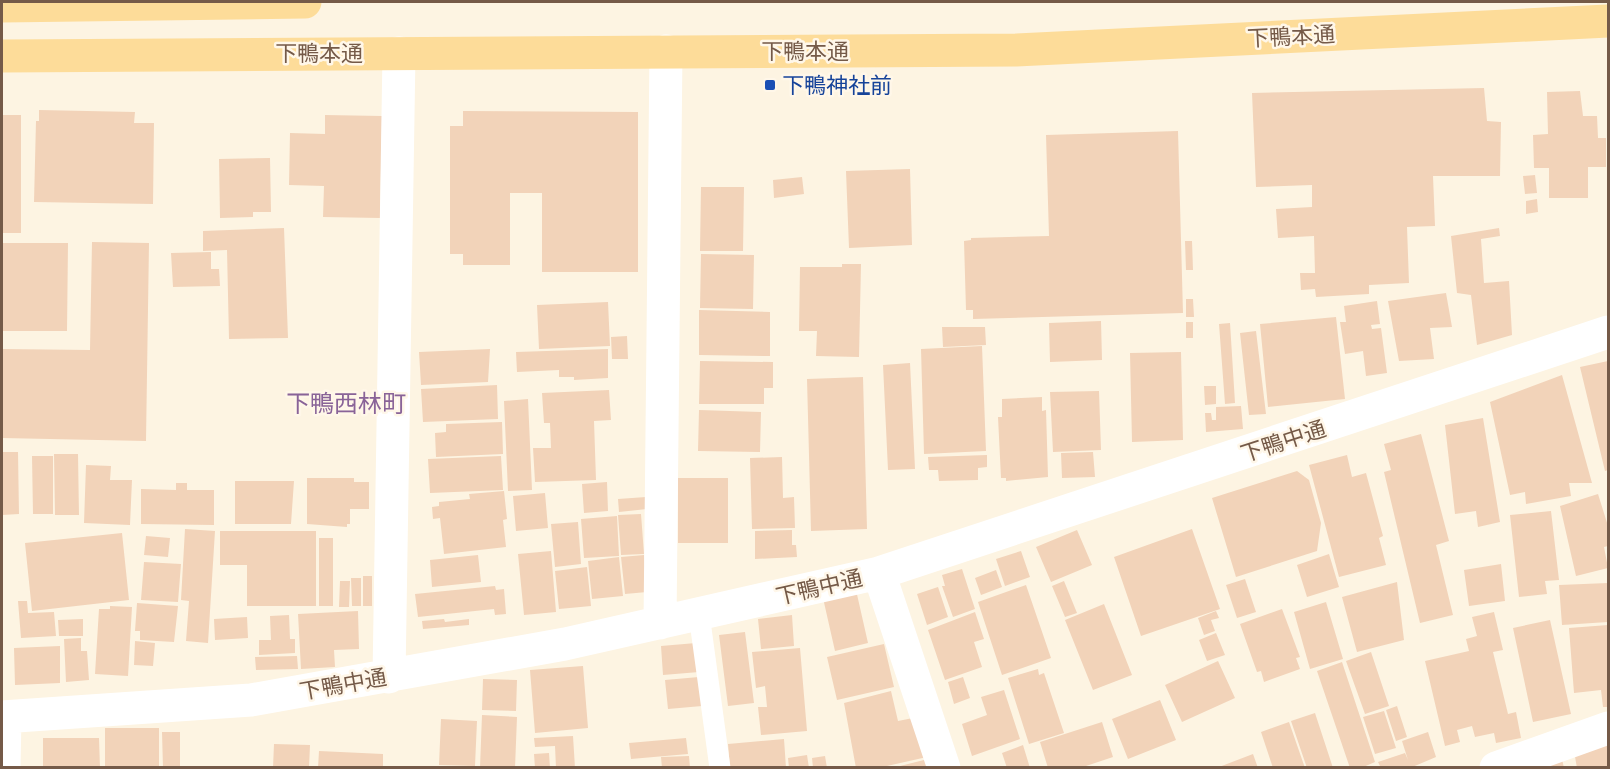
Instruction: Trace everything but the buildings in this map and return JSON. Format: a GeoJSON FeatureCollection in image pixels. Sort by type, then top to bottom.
{"type":"FeatureCollection","features":[{"type":"Feature","properties":{"kind":"main road"},"geometry":{"type":"LineString","coordinates":[[2,6],[304,2]]}},
{"type":"Feature","properties":{"kind":"main road","name":"下鴨本通"},"geometry":{"type":"LineString","coordinates":[[2,56],[1016,50],[1608,21]]}},
{"type":"Feature","properties":{"kind":"street"},"geometry":{"type":"LineString","coordinates":[[660,623],[666,51]]}},
{"type":"Feature","properties":{"kind":"street"},"geometry":{"type":"LineString","coordinates":[[389,676],[399,53]]}},
{"type":"Feature","properties":{"kind":"street","name":"下鴨中通"},"geometry":{"type":"LineString","coordinates":[[3,717],[251,700],[389,676],[660,623],[879,573],[1608,332]]}},
{"type":"Feature","properties":{"kind":"street"},"geometry":{"type":"LineString","coordinates":[[879,573],[944,768]]}},
{"type":"Feature","properties":{"kind":"street"},"geometry":{"type":"LineString","coordinates":[[3,717],[4,768]]}},
{"type":"Feature","properties":{"kind":"street"},"geometry":{"type":"LineString","coordinates":[[1496,768],[1608,728]]}},
{"type":"Feature","properties":{"kind":"lane"},"geometry":{"type":"LineString","coordinates":[[699,614],[720,768]]}},
{"type":"Feature","properties":{"kind":"place","name":"下鴨神社前"},"geometry":{"type":"Point","coordinates":[770,85]}},
{"type":"Feature","properties":{"kind":"district","name":"下鴨西林町"},"geometry":{"type":"Point","coordinates":[346,404]}}]}
